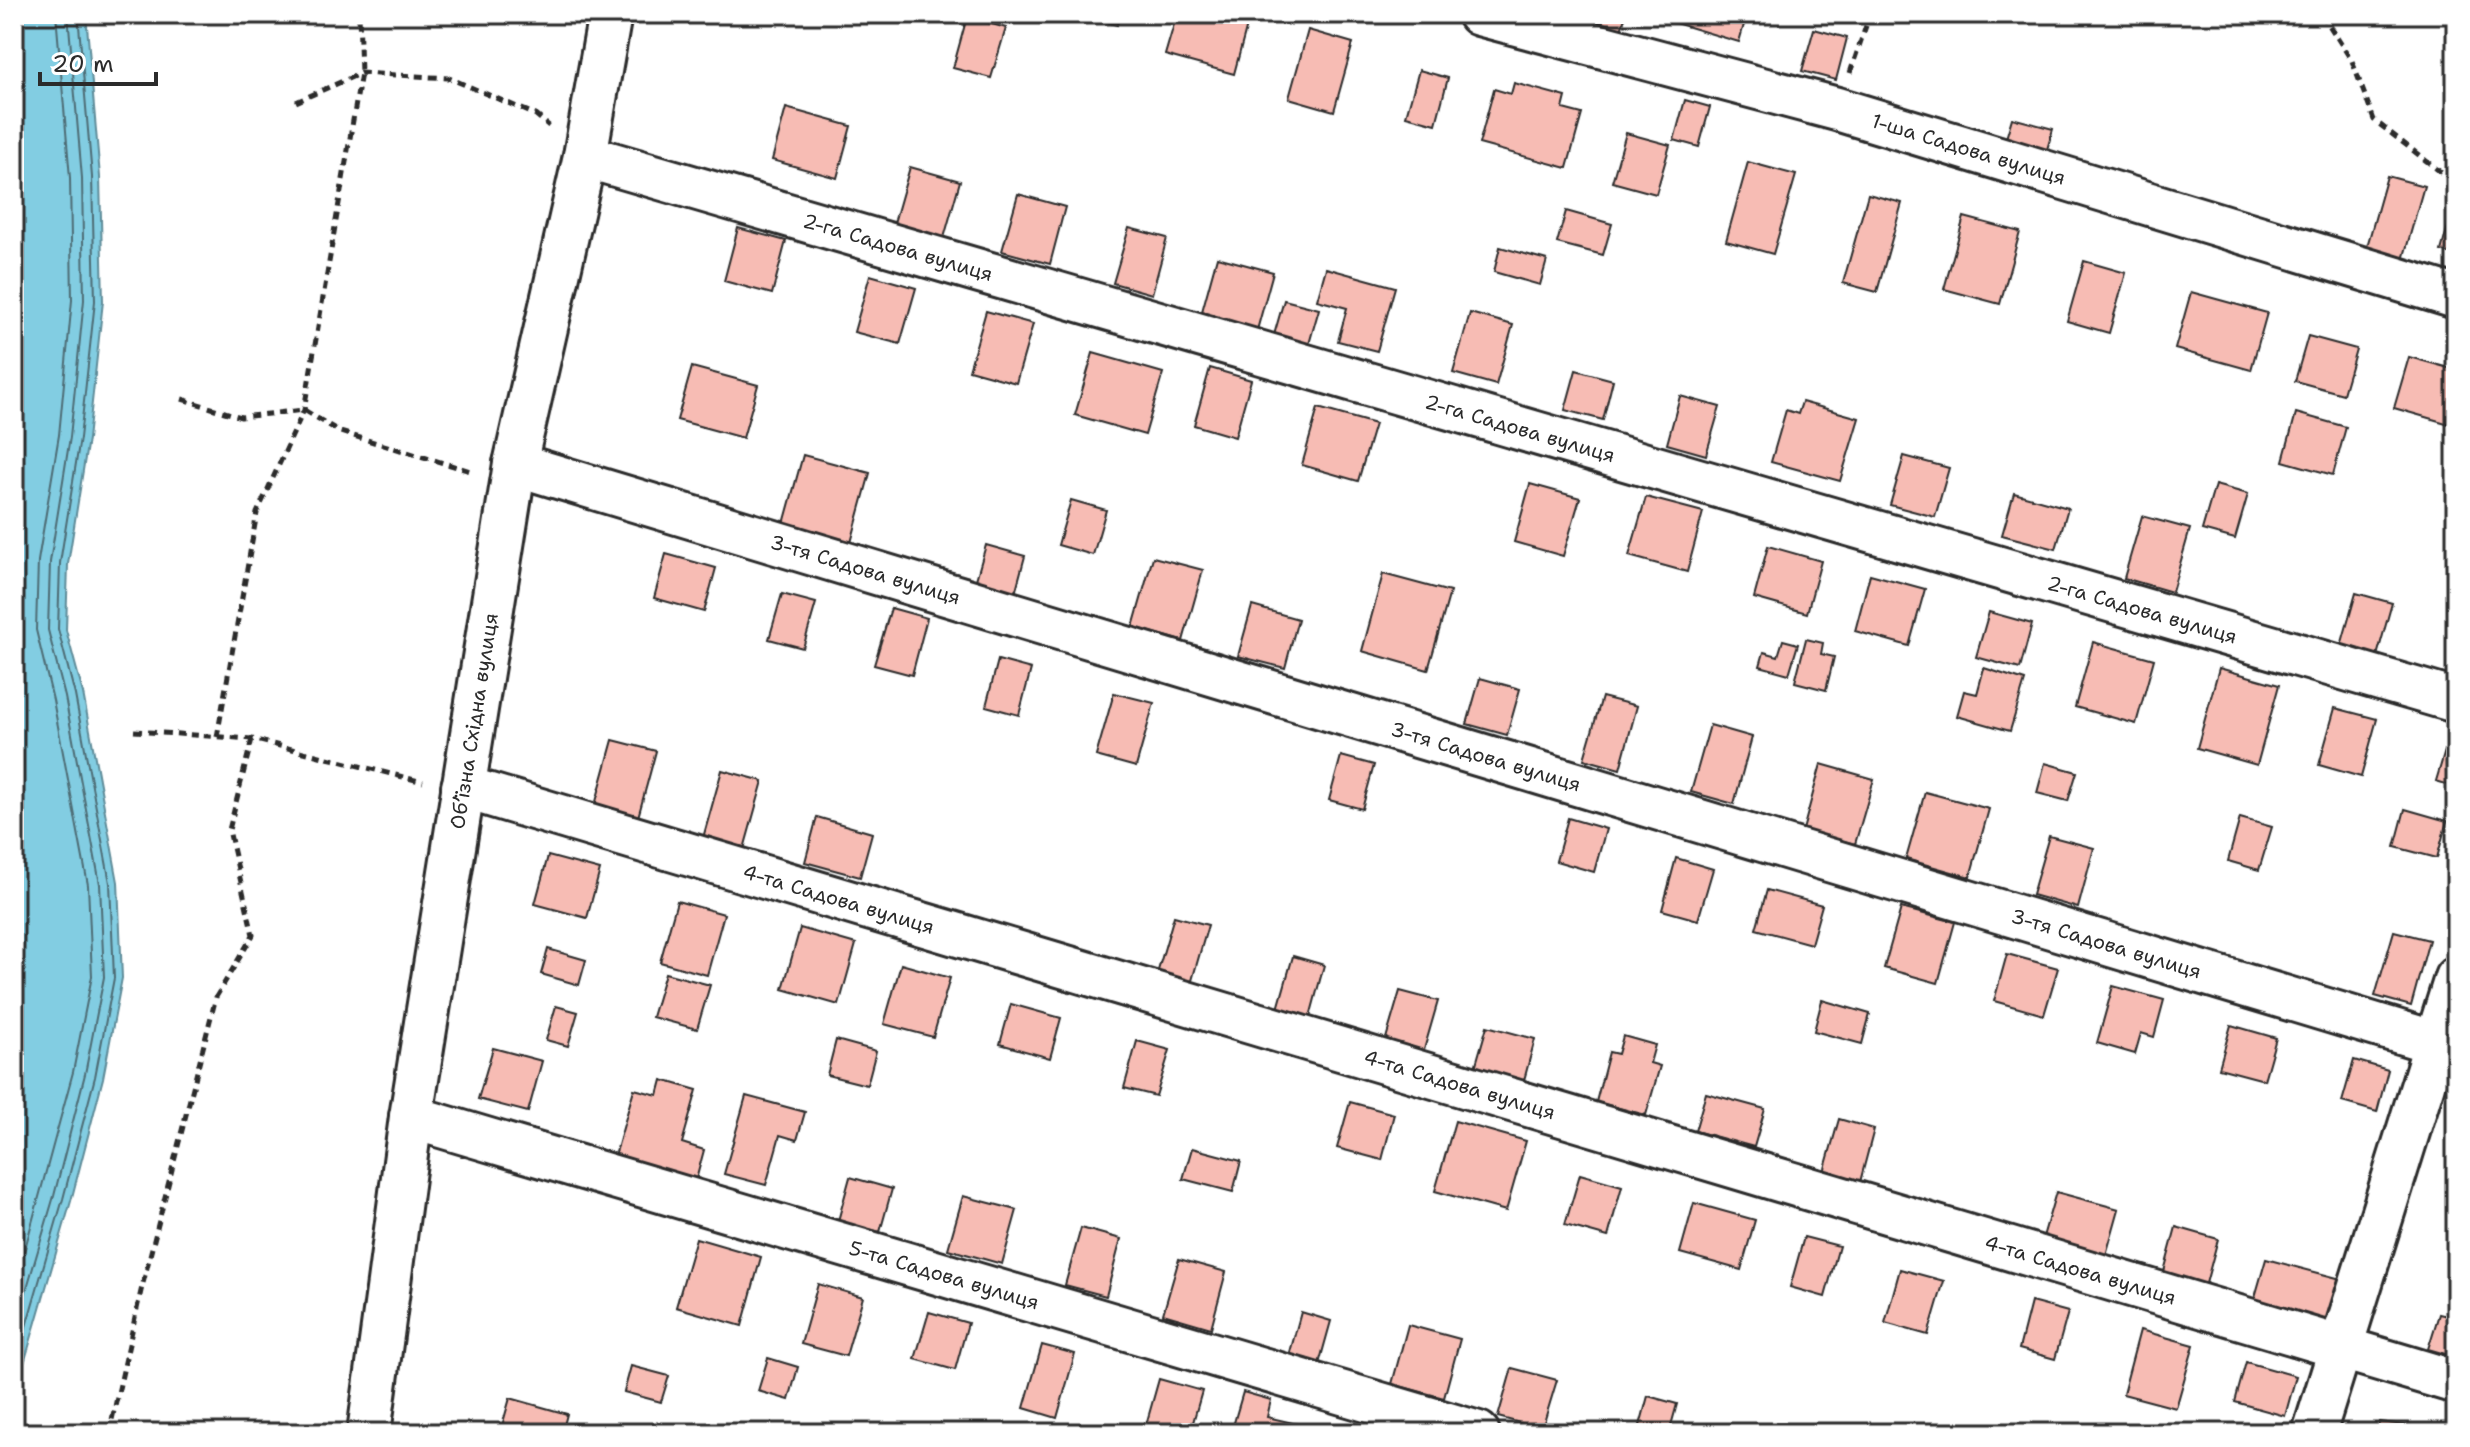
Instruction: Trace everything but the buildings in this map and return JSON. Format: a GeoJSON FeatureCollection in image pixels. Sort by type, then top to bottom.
{"type":"FeatureCollection","features":[{"type":"Feature","properties":{"kind":"street","name":"Обʼїзна Східна вулиця"},"geometry":{"type":"LineString","coordinates":[[369,1433],[411,1117],[515,464],[585,156],[610,14]]}},
{"type":"Feature","properties":{"kind":"street","name":"1-ша Садова вулиця"},"geometry":{"type":"LineString","coordinates":[[1479,14],[1837,109],[2456,297]]}},
{"type":"Feature","properties":{"kind":"street","name":"2-га Садова вулиця"},"geometry":{"type":"LineString","coordinates":[[585,156],[2456,701]]}},
{"type":"Feature","properties":{"kind":"street","name":"3-тя Садова вулиця"},"geometry":{"type":"LineString","coordinates":[[515,464],[2447,1046]]}},
{"type":"Feature","properties":{"kind":"street","name":"4-та Садова вулиця"},"geometry":{"type":"LineString","coordinates":[[463,790],[2456,1382]]}},
{"type":"Feature","properties":{"kind":"street"},"geometry":{"type":"LineString","coordinates":[[2314,1433],[2340,1348],[2447,1046],[2456,978]]}},
{"type":"Feature","properties":{"kind":"street","name":"5-та Садова вулиця"},"geometry":{"type":"LineString","coordinates":[[411,1117],[1478,1433]]}},
{"type":"Feature","properties":{"kind":"path"},"geometry":{"type":"LineString","coordinates":[[217,737],[257,513],[304,410],[361,73],[359,14]]}},
{"type":"Feature","properties":{"kind":"path"},"geometry":{"type":"LineString","coordinates":[[1837,109],[1870,14]]}},
{"type":"Feature","properties":{"kind":"path"},"geometry":{"type":"LineString","coordinates":[[2322,14],[2352,61],[2374,120],[2456,184]]}},
{"type":"Feature","properties":{"kind":"path"},"geometry":{"type":"LineString","coordinates":[[296,102],[361,73],[449,78],[536,115],[585,156]]}},
{"type":"Feature","properties":{"kind":"path"},"geometry":{"type":"LineString","coordinates":[[182,399],[241,417],[304,410],[340,432],[478,473],[515,464]]}},
{"type":"Feature","properties":{"kind":"path"},"geometry":{"type":"LineString","coordinates":[[134,731],[252,739],[463,790]]}},
{"type":"Feature","properties":{"kind":"path"},"geometry":{"type":"LineString","coordinates":[[109,1433],[141,1291],[216,997],[253,935],[229,830],[252,739]]}},
{"type":"Feature","properties":{"kind":"water"},"geometry":{"type":"Polygon","coordinates":[[[14,14],[86,14],[100,177],[103,301],[88,439],[68,564],[66,630],[83,693],[118,882],[122,978],[103,1078],[14,1398],[14,14]]]}}]}
